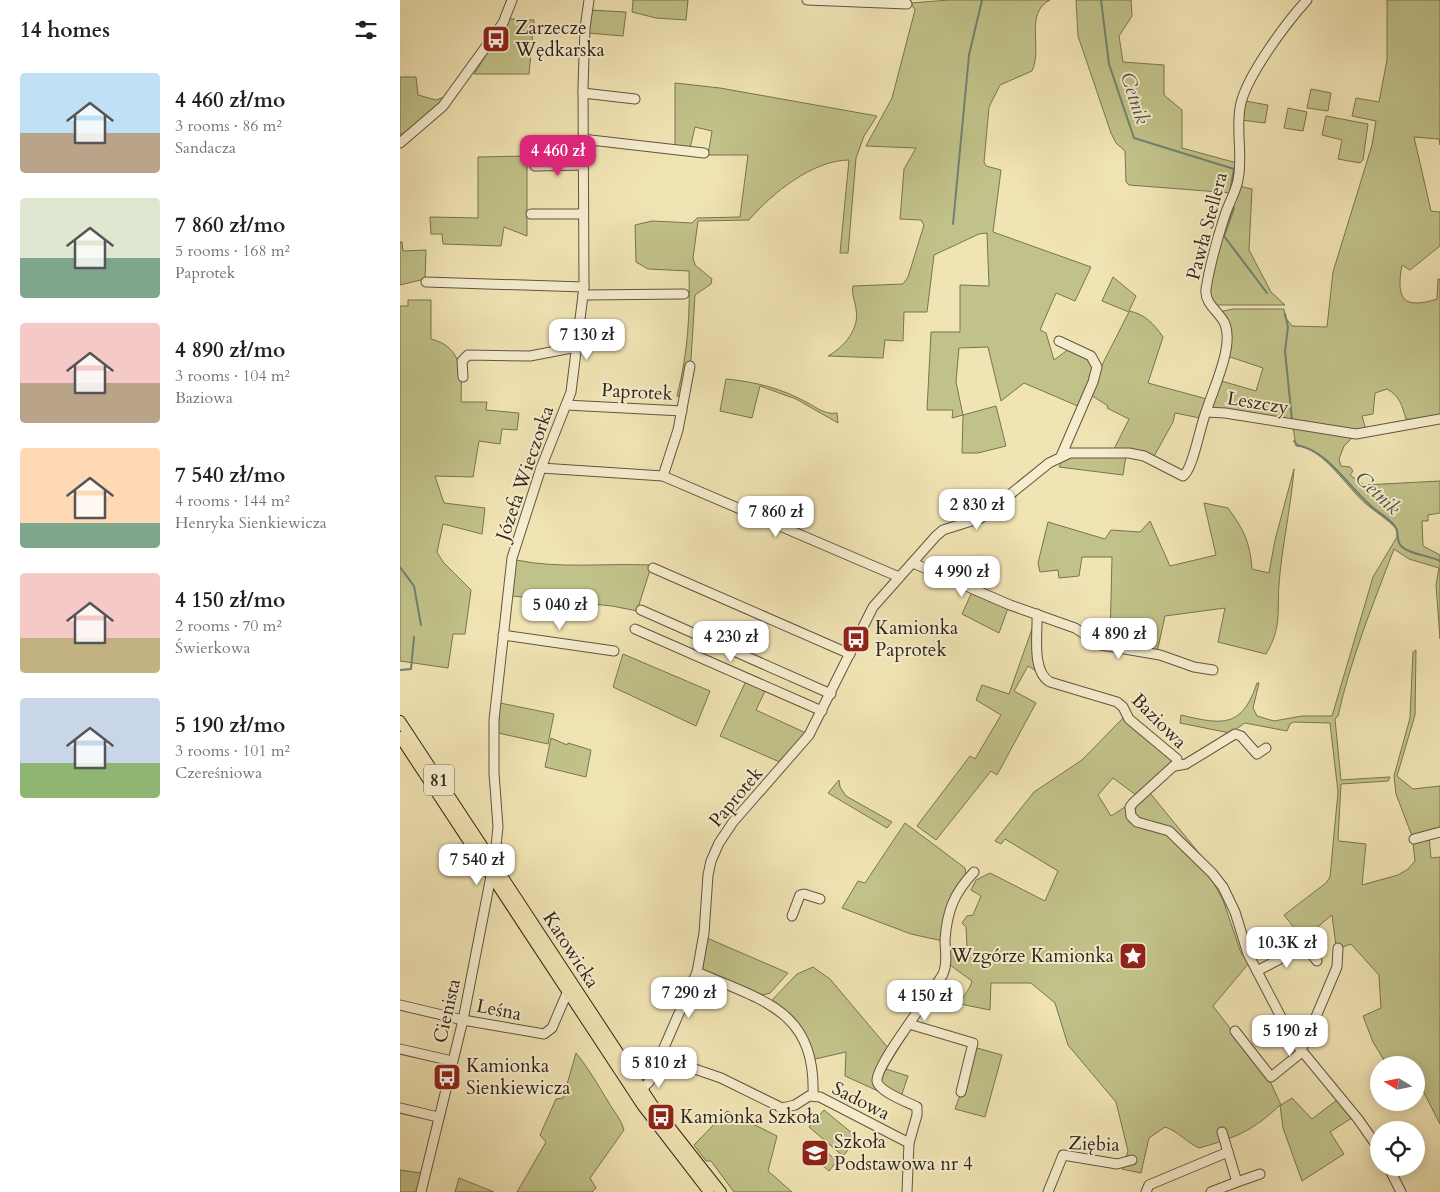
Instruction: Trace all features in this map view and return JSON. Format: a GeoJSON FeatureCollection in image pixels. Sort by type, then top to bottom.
{"type":"FeatureCollection","features":[{"type":"Feature","properties":{"kind":"main road","name":"Katowicka"},"geometry":{"type":"LineString","coordinates":[[400,721],[642,1089],[698,1166],[721,1192]]}},
{"type":"Feature","properties":{"kind":"main road","name":"Katowicka"},"geometry":{"type":"LineString","coordinates":[[400,737],[647,1112],[709,1192]]}},
{"type":"Feature","properties":{"kind":"street"},"geometry":{"type":"LineString","coordinates":[[400,143],[443,106],[506,19],[512,0]]}},
{"type":"Feature","properties":{"kind":"street","name":"Józefa Wieczorka"},"geometry":{"type":"LineString","coordinates":[[494,864],[498,840],[494,720],[503,635],[517,538],[541,468],[571,392],[584,291],[585,243],[582,139],[585,28],[589,0]]}},
{"type":"Feature","properties":{"kind":"street"},"geometry":{"type":"LineString","coordinates":[[807,0],[907,4]]}},
{"type":"Feature","properties":{"kind":"street","name":"Pawła Stellera"},"geometry":{"type":"LineString","coordinates":[[1206,412],[1226,352],[1228,337],[1225,325],[1208,302],[1206,290],[1222,226],[1238,180],[1239,110],[1242,97],[1258,65],[1289,21],[1307,0]]}},
{"type":"Feature","properties":{"kind":"street"},"geometry":{"type":"LineString","coordinates":[[583,93],[635,99]]}},
{"type":"Feature","properties":{"kind":"street"},"geometry":{"type":"LineString","coordinates":[[582,139],[704,152]]}},
{"type":"Feature","properties":{"kind":"street"},"geometry":{"type":"LineString","coordinates":[[535,166],[582,165]]}},
{"type":"Feature","properties":{"kind":"street"},"geometry":{"type":"LineString","coordinates":[[530,214],[583,214]]}},
{"type":"Feature","properties":{"kind":"street"},"geometry":{"type":"LineString","coordinates":[[426,282],[584,291],[684,294]]}},
{"type":"Feature","properties":{"kind":"street","name":"Leszczy"},"geometry":{"type":"LineString","coordinates":[[1059,342],[1091,356],[1097,367],[1093,382],[1061,456]]}},
{"type":"Feature","properties":{"kind":"street"},"geometry":{"type":"LineString","coordinates":[[463,377],[462,361],[468,355],[530,356],[577,347]]}},
{"type":"Feature","properties":{"kind":"street"},"geometry":{"type":"LineString","coordinates":[[682,411],[690,366]]}},
{"type":"Feature","properties":{"kind":"street","name":"Paprotek"},"geometry":{"type":"LineString","coordinates":[[566,405],[682,411],[663,476]]}},
{"type":"Feature","properties":{"kind":"street","name":"Leszczy"},"geometry":{"type":"LineString","coordinates":[[936,536],[943,530],[980,518],[1061,456],[1078,452],[1129,453],[1144,456],[1183,476],[1191,466],[1196,440],[1206,412],[1225,412],[1356,434],[1440,419]]}},
{"type":"Feature","properties":{"kind":"street"},"geometry":{"type":"LineString","coordinates":[[541,468],[663,476],[899,577]]}},
{"type":"Feature","properties":{"kind":"street","name":"Paprotek"},"geometry":{"type":"LineString","coordinates":[[642,1089],[649,1082],[697,972],[704,933],[710,861],[718,843],[733,822],[809,735],[873,607],[936,536]]}},
{"type":"Feature","properties":{"kind":"street"},"geometry":{"type":"LineString","coordinates":[[913,563],[1075,628],[1106,646],[1160,655],[1194,667],[1213,670]]}},
{"type":"Feature","properties":{"kind":"street"},"geometry":{"type":"LineString","coordinates":[[653,568],[850,654]]}},
{"type":"Feature","properties":{"kind":"street"},"geometry":{"type":"LineString","coordinates":[[642,610],[831,694]]}},
{"type":"Feature","properties":{"kind":"street","name":"Baziowa"},"geometry":{"type":"LineString","coordinates":[[1037,614],[1039,664],[1043,676],[1050,682],[1117,702],[1123,707],[1129,719],[1177,759],[1175,766],[1130,807],[1131,816],[1137,822],[1169,831],[1212,873],[1228,895],[1238,920],[1243,941],[1257,971]]}},
{"type":"Feature","properties":{"kind":"street"},"geometry":{"type":"LineString","coordinates":[[635,629],[822,711]]}},
{"type":"Feature","properties":{"kind":"street"},"geometry":{"type":"LineString","coordinates":[[503,635],[614,651]]}},
{"type":"Feature","properties":{"kind":"street"},"geometry":{"type":"LineString","coordinates":[[1175,766],[1186,764],[1235,734],[1241,736],[1257,754],[1266,748]]}},
{"type":"Feature","properties":{"kind":"street"},"geometry":{"type":"LineString","coordinates":[[1414,839],[1440,832]]}},
{"type":"Feature","properties":{"kind":"street"},"geometry":{"type":"LineString","coordinates":[[477,839],[489,846],[498,840]]}},
{"type":"Feature","properties":{"kind":"street"},"geometry":{"type":"LineString","coordinates":[[907,1192],[909,1143],[917,1115],[917,1107],[882,1089],[877,1082],[877,1076],[892,1048],[943,973],[951,905],[960,886],[974,872]]}},
{"type":"Feature","properties":{"kind":"street","name":"Cienista"},"geometry":{"type":"LineString","coordinates":[[421,1192],[463,1020],[491,876]]}},
{"type":"Feature","properties":{"kind":"street"},"geometry":{"type":"LineString","coordinates":[[485,902],[494,894],[505,897]]}},
{"type":"Feature","properties":{"kind":"street"},"geometry":{"type":"LineString","coordinates":[[792,916],[800,895],[804,894],[820,899]]}},
{"type":"Feature","properties":{"kind":"street"},"geometry":{"type":"LineString","coordinates":[[1318,961],[1303,946],[1257,971],[1301,1051],[1370,1136]]}},
{"type":"Feature","properties":{"kind":"street"},"geometry":{"type":"LineString","coordinates":[[1235,1031],[1271,1077],[1301,1051],[1337,967],[1338,948]]}},
{"type":"Feature","properties":{"kind":"street"},"geometry":{"type":"LineString","coordinates":[[697,972],[770,1003],[794,1025],[810,1052],[814,1074],[813,1095]]}},
{"type":"Feature","properties":{"kind":"street","name":"Leśna"},"geometry":{"type":"LineString","coordinates":[[400,1005],[463,1020],[544,1034],[552,1028],[567,992]]}},
{"type":"Feature","properties":{"kind":"street"},"geometry":{"type":"LineString","coordinates":[[909,1024],[973,1043],[962,1092]]}},
{"type":"Feature","properties":{"kind":"street"},"geometry":{"type":"LineString","coordinates":[[400,1049],[452,1062]]}},
{"type":"Feature","properties":{"kind":"street","name":"Sadowa"},"geometry":{"type":"LineString","coordinates":[[660,1057],[721,1078],[782,1108],[794,1105],[813,1095],[909,1143]]}},
{"type":"Feature","properties":{"kind":"street"},"geometry":{"type":"LineString","coordinates":[[400,1108],[438,1117]]}},
{"type":"Feature","properties":{"kind":"street"},"geometry":{"type":"LineString","coordinates":[[1222,1132],[1237,1182]]}},
{"type":"Feature","properties":{"kind":"street"},"geometry":{"type":"LineString","coordinates":[[1146,1192],[1149,1185],[1228,1152]]}},
{"type":"Feature","properties":{"kind":"street","name":"Ziębia"},"geometry":{"type":"LineString","coordinates":[[1048,1192],[1063,1155],[1117,1164],[1132,1160]]}},
{"type":"Feature","properties":{"kind":"street"},"geometry":{"type":"LineString","coordinates":[[1212,1192],[1260,1174]]}},
{"type":"Feature","properties":{"kind":"street"},"geometry":{"type":"LineString","coordinates":[[1393,1176],[1402,1192]]}},
{"type":"Feature","properties":{"kind":"green space"},"geometry":{"type":"Polygon","coordinates":[[[633,0],[688,0],[686,20],[656,18],[632,12],[633,0]]]}},
{"type":"Feature","properties":{"kind":"green space"},"geometry":{"type":"Polygon","coordinates":[[[949,0],[1050,0],[1042,6],[1038,13],[1035,32],[1035,62],[1032,71],[1000,85],[989,107],[984,162],[986,166],[1001,170],[993,232],[1091,267],[1075,301],[1056,293],[1040,330],[1046,333],[1054,360],[1069,349],[1090,358],[1095,369],[1080,407],[1024,383],[1001,401],[988,347],[959,348],[956,382],[963,415],[952,418],[953,410],[927,410],[931,332],[960,332],[960,285],[989,286],[987,233],[979,234],[934,255],[927,312],[904,312],[903,341],[885,340],[883,358],[828,356],[840,348],[850,337],[856,324],[857,316],[852,292],[853,286],[903,284],[908,277],[924,225],[921,220],[900,219],[904,169],[916,148],[866,146],[892,98],[915,10],[911,3],[949,0]]]}},
{"type":"Feature","properties":{"kind":"green space"},"geometry":{"type":"Polygon","coordinates":[[[1076,0],[1131,0],[1132,16],[1119,36],[1123,62],[1164,65],[1164,95],[1182,110],[1182,148],[1237,163],[1232,193],[1129,185],[1126,182],[1125,151],[1116,143],[1111,133],[1078,36],[1076,0]]]}},
{"type":"Feature","properties":{"kind":"green space"},"geometry":{"type":"Polygon","coordinates":[[[1387,0],[1440,0],[1440,145],[1439,139],[1414,137],[1431,211],[1440,212],[1440,246],[1410,270],[1402,265],[1400,286],[1401,293],[1409,302],[1425,302],[1437,299],[1438,279],[1440,279],[1440,416],[1417,420],[1406,419],[1398,398],[1387,389],[1375,393],[1373,414],[1362,416],[1366,430],[1352,432],[1213,410],[1210,407],[1218,380],[1256,391],[1263,368],[1227,356],[1223,311],[1233,309],[1284,309],[1285,317],[1292,326],[1327,327],[1333,272],[1372,145],[1376,121],[1352,116],[1356,98],[1379,102],[1387,60],[1387,0]]]}},
{"type":"Feature","properties":{"kind":"green space"},"geometry":{"type":"Polygon","coordinates":[[[590,10],[626,12],[623,36],[588,33],[590,10]]]}},
{"type":"Feature","properties":{"kind":"green space"},"geometry":{"type":"Polygon","coordinates":[[[509,19],[534,20],[529,74],[474,74],[509,19]]]}},
{"type":"Feature","properties":{"kind":"green space"},"geometry":{"type":"Polygon","coordinates":[[[400,77],[416,77],[418,95],[436,100],[447,96],[429,116],[400,135],[400,77]]]}},
{"type":"Feature","properties":{"kind":"green space"},"geometry":{"type":"Polygon","coordinates":[[[675,83],[720,88],[877,116],[864,136],[856,158],[848,253],[840,253],[849,160],[821,166],[807,172],[781,190],[749,220],[698,221],[693,258],[695,265],[712,279],[711,284],[695,295],[691,359],[682,397],[677,396],[688,334],[689,271],[648,269],[636,262],[635,225],[652,221],[692,223],[697,218],[740,217],[748,155],[708,155],[712,131],[695,127],[690,148],[675,146],[675,83]]]}},
{"type":"Feature","properties":{"kind":"green space"},"geometry":{"type":"Polygon","coordinates":[[[1311,89],[1331,93],[1328,111],[1307,108],[1311,89]]]}},
{"type":"Feature","properties":{"kind":"green space"},"geometry":{"type":"Polygon","coordinates":[[[1245,101],[1268,105],[1265,123],[1241,120],[1245,101]]]}},
{"type":"Feature","properties":{"kind":"green space"},"geometry":{"type":"Polygon","coordinates":[[[1288,108],[1307,112],[1303,131],[1284,128],[1288,108]]]}},
{"type":"Feature","properties":{"kind":"green space"},"geometry":{"type":"Polygon","coordinates":[[[1326,116],[1368,124],[1363,160],[1360,163],[1338,159],[1342,140],[1322,135],[1326,116]]]}},
{"type":"Feature","properties":{"kind":"green space"},"geometry":{"type":"Polygon","coordinates":[[[527,156],[527,236],[504,227],[501,246],[443,244],[442,234],[431,234],[430,217],[478,218],[478,157],[527,156]]]}},
{"type":"Feature","properties":{"kind":"green space"},"geometry":{"type":"Polygon","coordinates":[[[1239,186],[1252,189],[1249,250],[1271,292],[1285,305],[1214,305],[1208,289],[1224,226],[1239,186]]]}},
{"type":"Feature","properties":{"kind":"green space"},"geometry":{"type":"Polygon","coordinates":[[[400,242],[402,242],[403,251],[426,250],[425,279],[400,285],[400,242]]]}},
{"type":"Feature","properties":{"kind":"green space"},"geometry":{"type":"Polygon","coordinates":[[[1113,277],[1136,296],[1129,311],[1140,314],[1149,320],[1163,337],[1148,383],[1207,399],[1200,418],[1175,413],[1173,422],[1153,458],[1114,449],[1129,419],[1107,408],[1108,406],[1091,395],[1104,361],[1129,312],[1102,301],[1113,277]]]}},
{"type":"Feature","properties":{"kind":"green space"},"geometry":{"type":"Polygon","coordinates":[[[408,300],[431,300],[431,339],[442,343],[455,355],[460,372],[461,402],[487,402],[486,410],[519,413],[517,430],[502,429],[500,444],[479,441],[473,477],[435,476],[444,503],[485,508],[482,534],[443,524],[437,552],[443,562],[471,590],[465,634],[453,634],[448,668],[400,661],[400,306],[408,306],[408,300]]]}},
{"type":"Feature","properties":{"kind":"green space"},"geometry":{"type":"Polygon","coordinates":[[[726,379],[758,384],[788,393],[822,411],[837,413],[838,423],[796,399],[760,386],[752,418],[720,411],[726,379]]]}},
{"type":"Feature","properties":{"kind":"green space"},"geometry":{"type":"Polygon","coordinates":[[[996,406],[1006,446],[978,453],[962,453],[963,415],[996,406]]]}},
{"type":"Feature","properties":{"kind":"green space"},"geometry":{"type":"Polygon","coordinates":[[[1293,427],[1353,437],[1344,446],[1339,459],[1341,466],[1350,467],[1353,471],[1350,475],[1364,485],[1440,481],[1440,513],[1428,515],[1428,521],[1422,521],[1423,546],[1440,555],[1440,639],[1436,585],[1439,568],[1409,559],[1394,549],[1363,631],[1349,673],[1338,716],[1335,719],[1341,780],[1390,777],[1388,781],[1341,784],[1338,839],[1339,841],[1366,844],[1362,885],[1398,875],[1408,869],[1415,861],[1413,843],[1429,835],[1431,858],[1440,857],[1440,1124],[1425,1095],[1425,1056],[1382,1056],[1373,1042],[1363,1016],[1381,1008],[1379,975],[1351,944],[1340,948],[1336,946],[1332,915],[1303,939],[1284,915],[1326,883],[1330,877],[1338,792],[1330,723],[1294,722],[1290,724],[1287,731],[1245,723],[1230,733],[1180,723],[1181,715],[1208,721],[1229,720],[1237,716],[1245,708],[1257,683],[1259,683],[1253,708],[1257,716],[1274,721],[1302,716],[1332,716],[1373,577],[1397,537],[1397,529],[1366,504],[1325,460],[1306,448],[1296,446],[1293,427]]]}},
{"type":"Feature","properties":{"kind":"green space"},"geometry":{"type":"Polygon","coordinates":[[[1076,455],[1126,455],[1123,475],[1059,467],[1063,459],[1076,455]]]}},
{"type":"Feature","properties":{"kind":"green space"},"geometry":{"type":"Polygon","coordinates":[[[1294,469],[1280,569],[1277,627],[1266,654],[1218,642],[1225,608],[1165,616],[1157,652],[1108,645],[1076,624],[1110,640],[1112,557],[1082,557],[1079,576],[1059,578],[1058,570],[1040,572],[1038,563],[1048,522],[1105,539],[1111,530],[1140,532],[1150,521],[1170,566],[1216,555],[1204,503],[1228,508],[1245,537],[1250,551],[1252,569],[1269,573],[1275,540],[1294,469]]]}},
{"type":"Feature","properties":{"kind":"green space"},"geometry":{"type":"Polygon","coordinates":[[[516,560],[565,565],[649,565],[650,570],[637,611],[612,606],[512,596],[516,560]]]}},
{"type":"Feature","properties":{"kind":"green space"},"geometry":{"type":"Polygon","coordinates":[[[972,592],[1008,608],[999,633],[962,614],[972,592]]]}},
{"type":"Feature","properties":{"kind":"green space"},"geometry":{"type":"Polygon","coordinates":[[[1033,626],[1038,672],[1028,666],[1014,691],[1036,703],[997,775],[991,771],[936,840],[917,826],[970,756],[975,759],[1001,715],[976,700],[982,685],[1009,694],[1033,626]]]}},
{"type":"Feature","properties":{"kind":"green space"},"geometry":{"type":"Polygon","coordinates":[[[1416,650],[1415,715],[1397,776],[1413,789],[1440,786],[1440,830],[1412,836],[1396,794],[1394,776],[1410,718],[1413,652],[1416,650]]]}},
{"type":"Feature","properties":{"kind":"green space"},"geometry":{"type":"Polygon","coordinates":[[[623,654],[710,691],[696,726],[613,687],[623,654]]]}},
{"type":"Feature","properties":{"kind":"green space"},"geometry":{"type":"Polygon","coordinates":[[[746,681],[766,689],[756,710],[806,733],[782,763],[720,736],[746,681]]]}},
{"type":"Feature","properties":{"kind":"green space"},"geometry":{"type":"Polygon","coordinates":[[[500,703],[554,714],[548,744],[498,733],[500,703]]]}},
{"type":"Feature","properties":{"kind":"green space"},"geometry":{"type":"Polygon","coordinates":[[[1124,717],[1171,757],[1171,763],[1136,795],[1113,778],[1098,795],[1111,816],[1125,807],[1129,816],[1167,834],[1212,880],[1223,900],[1241,953],[1249,963],[1213,1006],[1269,1079],[1281,1105],[1292,1098],[1312,1119],[1338,1099],[1355,1116],[1330,1132],[1344,1154],[1302,1181],[1283,1128],[1280,1105],[1261,1121],[1243,1132],[1223,1141],[1199,1148],[1165,1127],[1149,1138],[1141,1173],[1122,1169],[1128,1151],[1116,1102],[1068,1045],[1055,1003],[1031,983],[991,983],[990,1010],[960,1004],[972,981],[950,965],[950,950],[967,947],[966,927],[962,923],[967,916],[973,915],[981,896],[971,890],[976,880],[990,873],[1045,901],[1058,871],[1005,839],[1001,844],[995,841],[1034,792],[1082,760],[1124,717]]]}},
{"type":"Feature","properties":{"kind":"green space"},"geometry":{"type":"Polygon","coordinates":[[[551,738],[567,745],[568,743],[591,750],[586,777],[545,767],[551,738]]]}},
{"type":"Feature","properties":{"kind":"green space"},"geometry":{"type":"Polygon","coordinates":[[[839,780],[840,787],[846,796],[892,822],[887,828],[828,793],[839,780]]]}},
{"type":"Feature","properties":{"kind":"green space"},"geometry":{"type":"Polygon","coordinates":[[[1150,793],[1212,869],[1175,831],[1165,825],[1142,821],[1135,816],[1136,805],[1150,793]]]}},
{"type":"Feature","properties":{"kind":"green space"},"geometry":{"type":"Polygon","coordinates":[[[905,823],[965,868],[966,875],[951,896],[943,941],[911,934],[842,908],[858,881],[865,883],[905,823]]]}},
{"type":"Feature","properties":{"kind":"green space"},"geometry":{"type":"Polygon","coordinates":[[[707,938],[788,973],[770,993],[760,996],[702,972],[707,938]]]}},
{"type":"Feature","properties":{"kind":"green space"},"geometry":{"type":"Polygon","coordinates":[[[813,967],[830,979],[889,1049],[875,1087],[878,1091],[845,1076],[846,1052],[815,1059],[808,1040],[795,1018],[772,1000],[797,974],[813,967]]]}},
{"type":"Feature","properties":{"kind":"green space"},"geometry":{"type":"Polygon","coordinates":[[[977,1048],[1002,1055],[985,1117],[955,1109],[977,1048]]]}},
{"type":"Feature","properties":{"kind":"green space"},"geometry":{"type":"Polygon","coordinates":[[[576,1053],[597,1083],[624,1130],[590,1178],[596,1188],[592,1192],[517,1192],[546,1142],[540,1135],[556,1099],[563,1098],[576,1053]]]}},
{"type":"Feature","properties":{"kind":"green space"},"geometry":{"type":"Polygon","coordinates":[[[885,1066],[886,1069],[908,1076],[901,1097],[883,1088],[880,1076],[885,1066]]]}},
{"type":"Feature","properties":{"kind":"green space"},"geometry":{"type":"Polygon","coordinates":[[[824,1110],[858,1138],[843,1156],[809,1127],[824,1110]]]}},
{"type":"Feature","properties":{"kind":"green space"},"geometry":{"type":"Polygon","coordinates":[[[727,1111],[777,1136],[768,1171],[792,1192],[734,1192],[711,1161],[706,1161],[694,1145],[727,1111]]]}},
{"type":"Feature","properties":{"kind":"green space"},"geometry":{"type":"Polygon","coordinates":[[[816,1143],[837,1161],[829,1171],[808,1153],[816,1143]]]}},
{"type":"Feature","properties":{"kind":"green space"},"geometry":{"type":"Polygon","coordinates":[[[400,1170],[421,1173],[419,1192],[400,1192],[400,1170]]]}},
{"type":"Feature","properties":{"kind":"green space"},"geometry":{"type":"Polygon","coordinates":[[[459,1178],[494,1192],[455,1192],[459,1178]]]}},
{"type":"Feature","properties":{"kind":"waterway"},"geometry":{"type":"LineString","coordinates":[[953,224],[969,55],[982,0]]}},
{"type":"Feature","properties":{"kind":"waterway","name":"Cetnik"},"geometry":{"type":"LineString","coordinates":[[1101,0],[1109,64],[1134,138],[1234,169],[1230,191]]}},
{"type":"Feature","properties":{"kind":"waterway","name":"Cetnik"},"geometry":{"type":"LineString","coordinates":[[1234,208],[1224,236],[1267,293]]}},
{"type":"Feature","properties":{"kind":"waterway","name":"Cetnik"},"geometry":{"type":"LineString","coordinates":[[1285,314],[1288,327],[1285,351],[1292,420]]}},
{"type":"Feature","properties":{"kind":"waterway","name":"Cetnik"},"geometry":{"type":"LineString","coordinates":[[1294,441],[1297,445],[1308,448],[1328,461],[1373,508],[1391,521],[1396,528],[1401,546],[1409,551],[1440,561]]}},
{"type":"Feature","properties":{"kind":"waterway"},"geometry":{"type":"LineString","coordinates":[[400,567],[414,586],[421,625]]}},
{"type":"Feature","properties":{"kind":"waterway"},"geometry":{"type":"LineString","coordinates":[[400,670],[411,669],[414,637]]}},
{"type":"Feature","properties":{"kind":"place","name":"Zarzecze Wędkarska"},"geometry":{"type":"Point","coordinates":[496,39]}},
{"type":"Feature","properties":{"kind":"place","name":"Kamionka Paprotek"},"geometry":{"type":"Point","coordinates":[856,639]}},
{"type":"Feature","properties":{"kind":"place","name":"Wzgórze Kamionka"},"geometry":{"type":"Point","coordinates":[1133,956]}},
{"type":"Feature","properties":{"kind":"place","name":"Kamionka Sienkiewicza"},"geometry":{"type":"Point","coordinates":[447,1077]}},
{"type":"Feature","properties":{"kind":"place","name":"Kamionka Szkoła"},"geometry":{"type":"Point","coordinates":[661,1117]}},
{"type":"Feature","properties":{"kind":"place","name":"Szkoła Podstawowa nr 4"},"geometry":{"type":"Point","coordinates":[815,1153]}}]}
